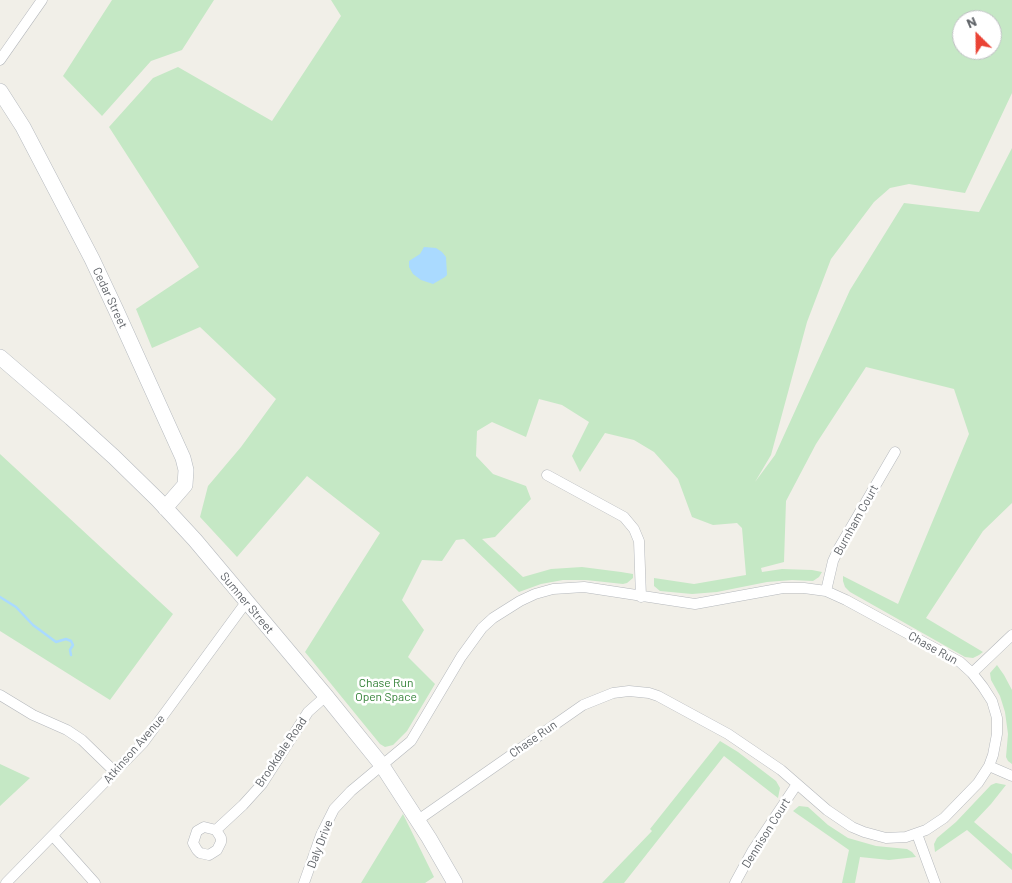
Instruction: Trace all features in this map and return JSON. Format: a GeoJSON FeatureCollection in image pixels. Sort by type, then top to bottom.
{"type":"FeatureCollection","features":[{"type":"Feature","properties":{"kind":"main road","name":"Cedar Street"},"geometry":{"type":"LineString","coordinates":[[0,91],[23,127],[92,259],[183,458],[186,470],[185,485],[165,508]]}},
{"type":"Feature","properties":{"kind":"main road","name":"Sumner Street"},"geometry":{"type":"LineString","coordinates":[[0,357],[90,435],[195,540],[381,764],[418,820],[455,883]]}},
{"type":"Feature","properties":{"kind":"street"},"geometry":{"type":"LineString","coordinates":[[0,60],[42,0]]}},
{"type":"Feature","properties":{"kind":"street","name":"Burnham Court"},"geometry":{"type":"LineString","coordinates":[[826,591],[838,548],[895,452]]}},
{"type":"Feature","properties":{"kind":"street"},"geometry":{"type":"LineString","coordinates":[[547,475],[624,517],[634,529],[639,542],[641,597]]}},
{"type":"Feature","properties":{"kind":"street","name":"Chase Run"},"geometry":{"type":"LineString","coordinates":[[381,764],[411,741],[461,657],[473,640],[493,618],[535,594],[552,589],[584,588],[695,604],[783,588],[826,591],[960,662],[972,673],[992,701],[997,718],[996,746],[989,766],[978,783],[934,826],[906,837],[886,838],[864,832],[839,819],[781,770],[728,734],[668,701],[649,693],[620,691],[593,700],[573,712],[418,820]]}},
{"type":"Feature","properties":{"kind":"street","name":"Atkinson Avenue"},"geometry":{"type":"LineString","coordinates":[[6,883],[115,772],[152,731],[247,602]]}},
{"type":"Feature","properties":{"kind":"street"},"geometry":{"type":"LineString","coordinates":[[972,673],[1012,635]]}},
{"type":"Feature","properties":{"kind":"street"},"geometry":{"type":"LineString","coordinates":[[0,696],[67,730],[88,745],[115,772]]}},
{"type":"Feature","properties":{"kind":"street","name":"Brookdale Road"},"geometry":{"type":"LineString","coordinates":[[216,830],[262,784],[304,716],[326,696]]}},
{"type":"Feature","properties":{"kind":"street","name":"Daly Drive"},"geometry":{"type":"LineString","coordinates":[[304,883],[321,835],[334,809],[345,796],[381,764]]}},
{"type":"Feature","properties":{"kind":"street"},"geometry":{"type":"LineString","coordinates":[[989,766],[1012,776]]}},
{"type":"Feature","properties":{"kind":"street","name":"Dennison Court"},"geometry":{"type":"LineString","coordinates":[[735,883],[753,850],[798,784]]}},
{"type":"Feature","properties":{"kind":"street"},"geometry":{"type":"LineString","coordinates":[[917,834],[934,883]]}},
{"type":"Feature","properties":{"kind":"street"},"geometry":{"type":"LineString","coordinates":[[53,836],[95,883]]}},
{"type":"Feature","properties":{"kind":"green space"},"geometry":{"type":"Polygon","coordinates":[[[112,0],[214,0],[182,50],[151,61],[102,116],[63,76],[112,0]]]}},
{"type":"Feature","properties":{"kind":"green space","name":"Chase Run Open Space"},"geometry":{"type":"Polygon","coordinates":[[[331,0],[1012,0],[1012,93],[965,193],[909,184],[890,188],[874,202],[831,259],[807,322],[771,455],[755,482],[775,455],[850,290],[904,203],[979,212],[1012,148],[1012,503],[983,531],[926,618],[983,652],[973,658],[965,657],[850,592],[845,587],[843,581],[843,576],[898,604],[969,434],[954,389],[866,367],[816,444],[786,501],[784,562],[761,568],[762,572],[782,569],[812,570],[822,572],[819,577],[813,581],[767,582],[717,592],[692,594],[660,591],[654,586],[654,578],[694,584],[746,575],[742,528],[737,523],[713,525],[692,517],[678,479],[654,452],[634,440],[605,433],[580,472],[572,456],[589,422],[562,405],[539,399],[526,437],[492,422],[477,431],[476,456],[493,474],[526,486],[531,499],[495,537],[482,539],[523,577],[551,569],[582,567],[633,574],[633,578],[623,584],[586,580],[563,580],[541,584],[519,592],[464,539],[456,540],[442,561],[422,560],[402,600],[424,630],[408,657],[435,684],[407,731],[393,745],[385,747],[380,744],[305,652],[380,533],[307,476],[237,557],[200,517],[208,486],[241,447],[276,399],[200,327],[152,348],[136,309],[199,267],[109,127],[153,78],[178,67],[272,121],[341,16],[331,0]]]}},
{"type":"Feature","properties":{"kind":"green space"},"geometry":{"type":"Polygon","coordinates":[[[0,454],[173,614],[110,700],[0,631],[0,454]]]}},
{"type":"Feature","properties":{"kind":"green space"},"geometry":{"type":"Polygon","coordinates":[[[997,665],[1012,690],[1012,764],[1006,757],[1008,734],[1005,712],[1000,696],[991,680],[990,673],[997,665]]]}},
{"type":"Feature","properties":{"kind":"green space"},"geometry":{"type":"Polygon","coordinates":[[[720,741],[738,752],[776,781],[780,788],[778,798],[724,756],[624,883],[602,883],[652,831],[650,829],[720,741]]]}},
{"type":"Feature","properties":{"kind":"green space"},"geometry":{"type":"Polygon","coordinates":[[[0,764],[30,778],[0,806],[0,764]]]}},
{"type":"Feature","properties":{"kind":"green space"},"geometry":{"type":"Polygon","coordinates":[[[996,783],[1006,785],[974,822],[1012,854],[1012,870],[967,830],[935,852],[934,844],[937,838],[956,822],[991,785],[996,783]]]}},
{"type":"Feature","properties":{"kind":"green space"},"geometry":{"type":"Polygon","coordinates":[[[799,806],[808,807],[828,825],[848,838],[876,846],[907,849],[916,857],[889,860],[860,857],[855,883],[842,883],[849,850],[793,811],[799,806]]]}},
{"type":"Feature","properties":{"kind":"green space"},"geometry":{"type":"Polygon","coordinates":[[[403,814],[434,877],[425,883],[361,883],[403,814]]]}},
{"type":"Feature","properties":{"kind":"water"},"geometry":{"type":"Polygon","coordinates":[[[424,247],[436,248],[446,257],[447,275],[433,284],[421,280],[413,274],[409,267],[409,261],[420,254],[424,247]]]}},
{"type":"Feature","properties":{"kind":"waterway"},"geometry":{"type":"LineString","coordinates":[[0,597],[16,607],[33,625],[56,642],[66,639],[71,641],[73,645],[70,650],[71,655]]}}]}
